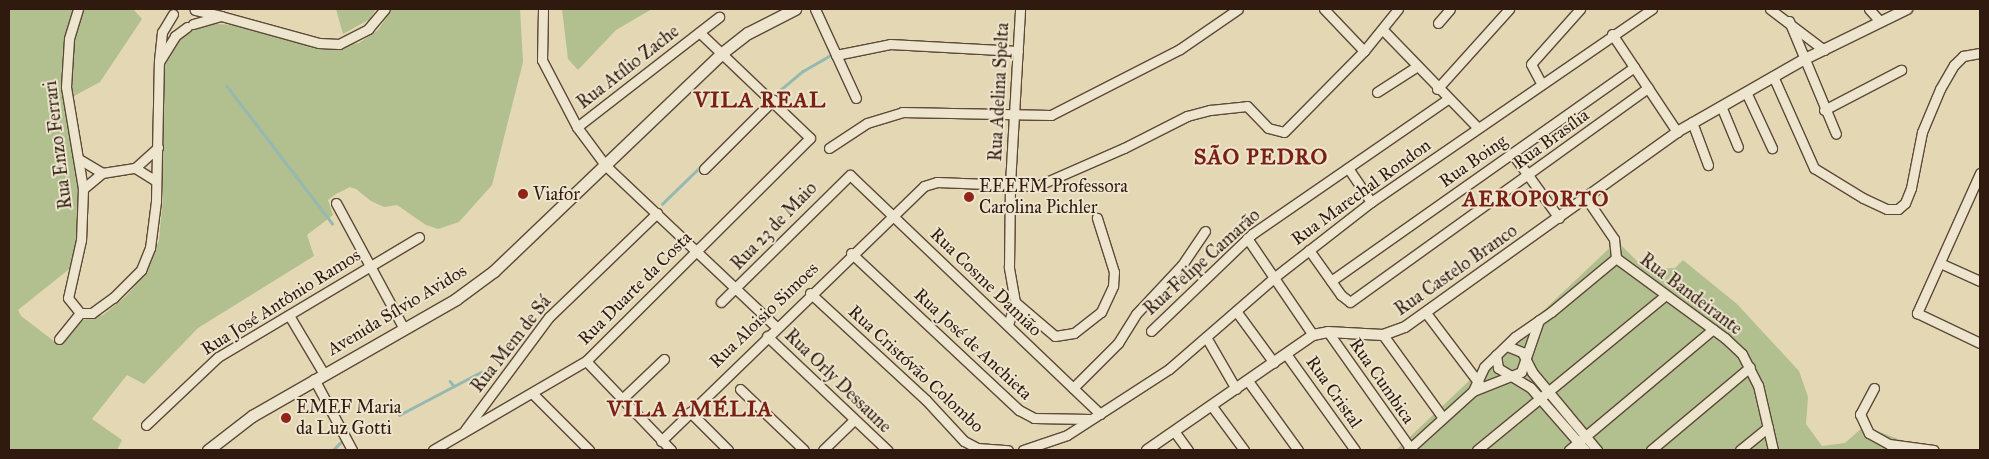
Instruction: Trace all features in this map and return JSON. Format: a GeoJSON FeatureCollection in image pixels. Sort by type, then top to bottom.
{"type":"FeatureCollection","features":[{"type":"Feature","properties":{"kind":"main road","name":"Avenida Sílvio Avidos"},"geometry":{"type":"LineString","coordinates":[[208,450],[236,427],[456,299],[494,271],[722,54],[748,33],[795,9]]}},
{"type":"Feature","properties":{"kind":"street","name":"Rua Enzo Ferrari"},"geometry":{"type":"LineString","coordinates":[[78,9],[69,39],[66,87],[83,189],[81,240],[68,294],[70,305],[80,313]]}},
{"type":"Feature","properties":{"kind":"street"},"geometry":{"type":"LineString","coordinates":[[190,25],[195,10],[319,43],[339,44],[368,29],[385,9]]}},
{"type":"Feature","properties":{"kind":"street","name":"Rua Orly Dessaune"},"geometry":{"type":"LineString","coordinates":[[543,9],[542,60],[577,128],[606,166],[697,250],[776,327]]}},
{"type":"Feature","properties":{"kind":"street"},"geometry":{"type":"LineString","coordinates":[[816,9],[856,98]]}},
{"type":"Feature","properties":{"kind":"street","name":"Rua Adelina Spelta"},"geometry":{"type":"LineString","coordinates":[[1008,325],[1015,302],[1009,267],[1010,184],[1020,9]]}},
{"type":"Feature","properties":{"kind":"street"},"geometry":{"type":"LineString","coordinates":[[829,148],[867,123],[902,112],[1014,117],[1051,115],[1085,100],[1180,49],[1237,9]]}},
{"type":"Feature","properties":{"kind":"street"},"geometry":{"type":"LineString","coordinates":[[1324,9],[1364,51],[1383,30],[1398,9]]}},
{"type":"Feature","properties":{"kind":"street"},"geometry":{"type":"LineString","coordinates":[[1438,23],[1450,9]]}},
{"type":"Feature","properties":{"kind":"street"},"geometry":{"type":"LineString","coordinates":[[1437,89],[1509,9]]}},
{"type":"Feature","properties":{"kind":"street"},"geometry":{"type":"LineString","coordinates":[[1541,83],[1531,64],[1580,9]]}},
{"type":"Feature","properties":{"kind":"street","name":"Rua Marechal Rondon"},"geometry":{"type":"LineString","coordinates":[[1100,414],[1169,370],[1276,276],[1371,202],[1612,34],[1652,9]]}},
{"type":"Feature","properties":{"kind":"street"},"geometry":{"type":"LineString","coordinates":[[1770,9],[1789,21],[1824,50]]}},
{"type":"Feature","properties":{"kind":"street"},"geometry":{"type":"LineString","coordinates":[[1869,9],[1879,20]]}},
{"type":"Feature","properties":{"kind":"street","name":"Rua Castelo Branco"},"geometry":{"type":"LineString","coordinates":[[1147,450],[1313,335],[1328,332],[1382,335],[1405,326],[1426,313],[1692,122],[1773,76],[1879,20],[1907,9]]}},
{"type":"Feature","properties":{"kind":"street"},"geometry":{"type":"LineString","coordinates":[[174,11],[176,24],[190,25]]}},
{"type":"Feature","properties":{"kind":"street"},"geometry":{"type":"LineString","coordinates":[[59,339],[80,313],[92,313],[102,308],[141,270],[150,248],[158,147],[159,62],[162,32],[174,11]]}},
{"type":"Feature","properties":{"kind":"street"},"geometry":{"type":"LineString","coordinates":[[159,62],[175,36],[190,25],[221,16]]}},
{"type":"Feature","properties":{"kind":"street","name":"Rua Atílio Zache"},"geometry":{"type":"LineString","coordinates":[[577,128],[719,17]]}},
{"type":"Feature","properties":{"kind":"street"},"geometry":{"type":"LineString","coordinates":[[1789,21],[1824,110],[1836,134]]}},
{"type":"Feature","properties":{"kind":"street"},"geometry":{"type":"LineString","coordinates":[[1383,30],[1437,89],[1477,128]]}},
{"type":"Feature","properties":{"kind":"street","name":"Rua Atílio Zache"},"geometry":{"type":"LineString","coordinates":[[700,32],[722,54]]}},
{"type":"Feature","properties":{"kind":"street"},"geometry":{"type":"LineString","coordinates":[[1612,34],[1677,132]]}},
{"type":"Feature","properties":{"kind":"street"},"geometry":{"type":"LineString","coordinates":[[836,56],[890,44],[1018,50]]}},
{"type":"Feature","properties":{"kind":"street","name":"Rua Aloisio Simoes"},"geometry":{"type":"LineString","coordinates":[[661,441],[851,253],[918,190],[930,183],[1043,184],[1186,116],[1210,110],[1248,106],[1268,128],[1284,132],[1364,51]]}},
{"type":"Feature","properties":{"kind":"street"},"geometry":{"type":"LineString","coordinates":[[1773,76],[1814,168],[1863,198],[1887,208],[1898,209],[1905,203],[1911,188],[1922,132],[1940,89],[1954,64],[1963,56],[1980,53]]}},
{"type":"Feature","properties":{"kind":"street"},"geometry":{"type":"LineString","coordinates":[[704,169],[773,100],[722,54]]}},
{"type":"Feature","properties":{"kind":"street"},"geometry":{"type":"LineString","coordinates":[[1378,92],[1416,67]]}},
{"type":"Feature","properties":{"kind":"street","name":"Rua Boing"},"geometry":{"type":"LineString","coordinates":[[1331,281],[1634,67]]}},
{"type":"Feature","properties":{"kind":"street"},"geometry":{"type":"LineString","coordinates":[[1824,110],[1901,70]]}},
{"type":"Feature","properties":{"kind":"street","name":"Rua Brasília"},"geometry":{"type":"LineString","coordinates":[[1331,281],[1350,302],[1648,88]]}},
{"type":"Feature","properties":{"kind":"street"},"geometry":{"type":"LineString","coordinates":[[1746,92],[1772,148]]}},
{"type":"Feature","properties":{"kind":"street","name":"Rua Felipe Camarão"},"geometry":{"type":"LineString","coordinates":[[1151,331],[1247,238],[1448,99]]}},
{"type":"Feature","properties":{"kind":"street","name":"Rua Duarte da Costa"},"geometry":{"type":"LineString","coordinates":[[462,434],[586,361],[810,138],[773,100]]}},
{"type":"Feature","properties":{"kind":"street"},"geometry":{"type":"LineString","coordinates":[[1722,106],[1738,147]]}},
{"type":"Feature","properties":{"kind":"street"},"geometry":{"type":"LineString","coordinates":[[1692,122],[1708,165]]}},
{"type":"Feature","properties":{"kind":"street"},"geometry":{"type":"LineString","coordinates":[[83,189],[102,173],[135,168],[158,147]]}},
{"type":"Feature","properties":{"kind":"street"},"geometry":{"type":"LineString","coordinates":[[1512,153],[1559,218]]}},
{"type":"Feature","properties":{"kind":"street"},"geometry":{"type":"LineString","coordinates":[[79,159],[102,173]]}},
{"type":"Feature","properties":{"kind":"street"},"geometry":{"type":"LineString","coordinates":[[135,168],[156,181]]}},
{"type":"Feature","properties":{"kind":"street"},"geometry":{"type":"LineString","coordinates":[[1348,168],[1371,202]]}},
{"type":"Feature","properties":{"kind":"street"},"geometry":{"type":"LineString","coordinates":[[1980,173],[1917,314],[1980,343]]}},
{"type":"Feature","properties":{"kind":"street","name":"Rua Cosme Damião"},"geometry":{"type":"LineString","coordinates":[[850,174],[1100,414]]}},
{"type":"Feature","properties":{"kind":"street","name":"Rua 23 de Maio"},"geometry":{"type":"LineString","coordinates":[[721,302],[850,174]]}},
{"type":"Feature","properties":{"kind":"street","name":"Rua Bandeirante"},"geometry":{"type":"LineString","coordinates":[[1586,198],[1614,239],[1616,258],[1734,345],[1750,367],[1773,450]]}},
{"type":"Feature","properties":{"kind":"street"},"geometry":{"type":"LineString","coordinates":[[336,202],[369,267],[404,329]]}},
{"type":"Feature","properties":{"kind":"street","name":"Rua Mem de Sá"},"geometry":{"type":"LineString","coordinates":[[433,450],[462,434],[549,317],[657,213]]}},
{"type":"Feature","properties":{"kind":"street"},"geometry":{"type":"LineString","coordinates":[[1015,302],[1055,336],[1074,333],[1101,312],[1114,280],[1110,253],[1097,218]]}},
{"type":"Feature","properties":{"kind":"street"},"geometry":{"type":"LineString","coordinates":[[1074,388],[1118,343],[1136,314],[1182,265],[1205,231]]}},
{"type":"Feature","properties":{"kind":"street","name":"Rua José Antônio Ramos"},"geometry":{"type":"LineString","coordinates":[[146,425],[207,366],[419,237]]}},
{"type":"Feature","properties":{"kind":"street"},"geometry":{"type":"LineString","coordinates":[[1247,238],[1276,276],[1313,335]]}},
{"type":"Feature","properties":{"kind":"street"},"geometry":{"type":"LineString","coordinates":[[1309,250],[1331,281]]}},
{"type":"Feature","properties":{"kind":"street","name":"Rua José de Anchieta"},"geometry":{"type":"LineString","coordinates":[[851,253],[1025,414],[1044,419],[1090,419]]}},
{"type":"Feature","properties":{"kind":"street"},"geometry":{"type":"LineString","coordinates":[[1409,449],[1472,391],[1496,355],[1616,258]]}},
{"type":"Feature","properties":{"kind":"street"},"geometry":{"type":"LineString","coordinates":[[1940,263],[1980,281]]}},
{"type":"Feature","properties":{"kind":"street","name":"Rua Cristóvão Colombo"},"geometry":{"type":"LineString","coordinates":[[810,293],[926,400],[964,441],[977,448],[1008,450]]}},
{"type":"Feature","properties":{"kind":"street"},"geometry":{"type":"LineString","coordinates":[[1477,450],[1666,296]]}},
{"type":"Feature","properties":{"kind":"street"},"geometry":{"type":"LineString","coordinates":[[1236,311],[1274,363]]}},
{"type":"Feature","properties":{"kind":"street"},"geometry":{"type":"LineString","coordinates":[[1426,313],[1479,383]]}},
{"type":"Feature","properties":{"kind":"street"},"geometry":{"type":"LineString","coordinates":[[290,317],[352,450]]}},
{"type":"Feature","properties":{"kind":"street"},"geometry":{"type":"LineString","coordinates":[[1479,383],[1513,376],[1521,372],[1539,320]]}},
{"type":"Feature","properties":{"kind":"street"},"geometry":{"type":"LineString","coordinates":[[1569,450],[1713,329]]}},
{"type":"Feature","properties":{"kind":"street","name":"Rua Cumbica"},"geometry":{"type":"LineString","coordinates":[[1328,332],[1409,449]]}},
{"type":"Feature","properties":{"kind":"street"},"geometry":{"type":"LineString","coordinates":[[1382,335],[1443,418]]}},
{"type":"Feature","properties":{"kind":"street","name":"Rua Orly Dessaune"},"geometry":{"type":"LineString","coordinates":[[767,336],[887,450]]}},
{"type":"Feature","properties":{"kind":"street"},"geometry":{"type":"LineString","coordinates":[[1206,337],[1236,389]]}},
{"type":"Feature","properties":{"kind":"street"},"geometry":{"type":"LineString","coordinates":[[1507,346],[1518,348],[1549,392],[1597,450]]}},
{"type":"Feature","properties":{"kind":"street","name":"Rua Cristal"},"geometry":{"type":"LineString","coordinates":[[1286,354],[1355,450]]}},
{"type":"Feature","properties":{"kind":"street"},"geometry":{"type":"LineString","coordinates":[[1496,355],[1498,368],[1513,376],[1541,398],[1585,450]]}},
{"type":"Feature","properties":{"kind":"street"},"geometry":{"type":"LineString","coordinates":[[622,399],[664,359]]}},
{"type":"Feature","properties":{"kind":"street"},"geometry":{"type":"LineString","coordinates":[[586,361],[671,450]]}},
{"type":"Feature","properties":{"kind":"street"},"geometry":{"type":"LineString","coordinates":[[1651,450],[1750,367]]}},
{"type":"Feature","properties":{"kind":"street"},"geometry":{"type":"LineString","coordinates":[[1248,381],[1298,450]]}},
{"type":"Feature","properties":{"kind":"street"},"geometry":{"type":"LineString","coordinates":[[1874,388],[1860,414],[1869,433],[1889,444],[1934,450]]}},
{"type":"Feature","properties":{"kind":"street"},"geometry":{"type":"LineString","coordinates":[[740,389],[804,450]]}},
{"type":"Feature","properties":{"kind":"street"},"geometry":{"type":"LineString","coordinates":[[532,393],[589,450]]}},
{"type":"Feature","properties":{"kind":"street"},"geometry":{"type":"LineString","coordinates":[[1211,405],[1244,450]]}},
{"type":"Feature","properties":{"kind":"street"},"geometry":{"type":"LineString","coordinates":[[690,412],[728,450]]}},
{"type":"Feature","properties":{"kind":"street"},"geometry":{"type":"LineString","coordinates":[[1023,450],[1050,442],[1100,414]]}},
{"type":"Feature","properties":{"kind":"street"},"geometry":{"type":"LineString","coordinates":[[823,450],[854,420]]}},
{"type":"Feature","properties":{"kind":"street"},"geometry":{"type":"LineString","coordinates":[[1740,450],[1768,428]]}},
{"type":"Feature","properties":{"kind":"street"},"geometry":{"type":"LineString","coordinates":[[1174,431],[1188,450]]}},
{"type":"Feature","properties":{"kind":"green space"},"geometry":{"type":"Polygon","coordinates":[[[9,9],[133,9],[142,19],[100,82],[74,96],[69,114],[87,204],[78,262],[18,310],[21,316],[59,345],[83,320],[103,315],[126,296],[145,275],[159,240],[163,197],[159,125],[166,56],[180,35],[200,23],[235,25],[328,48],[359,43],[378,30],[392,9],[520,9],[523,62],[492,185],[459,222],[438,229],[426,225],[397,205],[384,207],[371,201],[356,189],[350,187],[336,194],[328,200],[333,215],[307,235],[314,256],[198,328],[144,384],[127,375],[92,419],[122,440],[117,450],[9,450],[9,9]]]}},
{"type":"Feature","properties":{"kind":"green space"},"geometry":{"type":"Polygon","coordinates":[[[336,9],[376,9],[370,19],[343,34],[336,9]]]}},
{"type":"Feature","properties":{"kind":"green space"},"geometry":{"type":"Polygon","coordinates":[[[562,9],[652,9],[616,30],[578,70],[568,59],[562,9]]]}},
{"type":"Feature","properties":{"kind":"green space"},"geometry":{"type":"Polygon","coordinates":[[[1617,241],[1637,261],[1657,269],[1675,268],[1683,260],[1737,304],[1799,371],[1808,397],[1806,424],[1822,446],[1845,443],[1864,426],[1927,450],[1396,450],[1617,241]]]}},
{"type":"Feature","properties":{"kind":"waterway"},"geometry":{"type":"LineString","coordinates":[[779,91],[803,71],[832,54]]}},
{"type":"Feature","properties":{"kind":"waterway"},"geometry":{"type":"LineString","coordinates":[[227,86],[332,223]]}},
{"type":"Feature","properties":{"kind":"waterway"},"geometry":{"type":"LineString","coordinates":[[662,204],[702,165]]}},
{"type":"Feature","properties":{"kind":"waterway"},"geometry":{"type":"LineString","coordinates":[[399,415],[481,372]]}},
{"type":"Feature","properties":{"kind":"waterway"},"geometry":{"type":"LineString","coordinates":[[450,381],[454,386]]}},
{"type":"Feature","properties":{"kind":"waterway"},"geometry":{"type":"LineString","coordinates":[[333,450],[341,442]]}},
{"type":"Feature","properties":{"kind":"place","name":"Viafor"},"geometry":{"type":"Point","coordinates":[523,194]}},
{"type":"Feature","properties":{"kind":"place","name":"EEEFM Professora Carolina Pichler"},"geometry":{"type":"Point","coordinates":[969,197]}},
{"type":"Feature","properties":{"kind":"place","name":"EMEF Maria da Luz Gotti"},"geometry":{"type":"Point","coordinates":[286,418]}},
{"type":"Feature","properties":{"kind":"district","name":"VILA REAL"},"geometry":{"type":"Point","coordinates":[760,100]}},
{"type":"Feature","properties":{"kind":"district","name":"SÃO PEDRO"},"geometry":{"type":"Point","coordinates":[1261,157]}},
{"type":"Feature","properties":{"kind":"district","name":"AEROPORTO"},"geometry":{"type":"Point","coordinates":[1536,199]}},
{"type":"Feature","properties":{"kind":"district","name":"VILA AMÉLIA"},"geometry":{"type":"Point","coordinates":[690,409]}}]}
